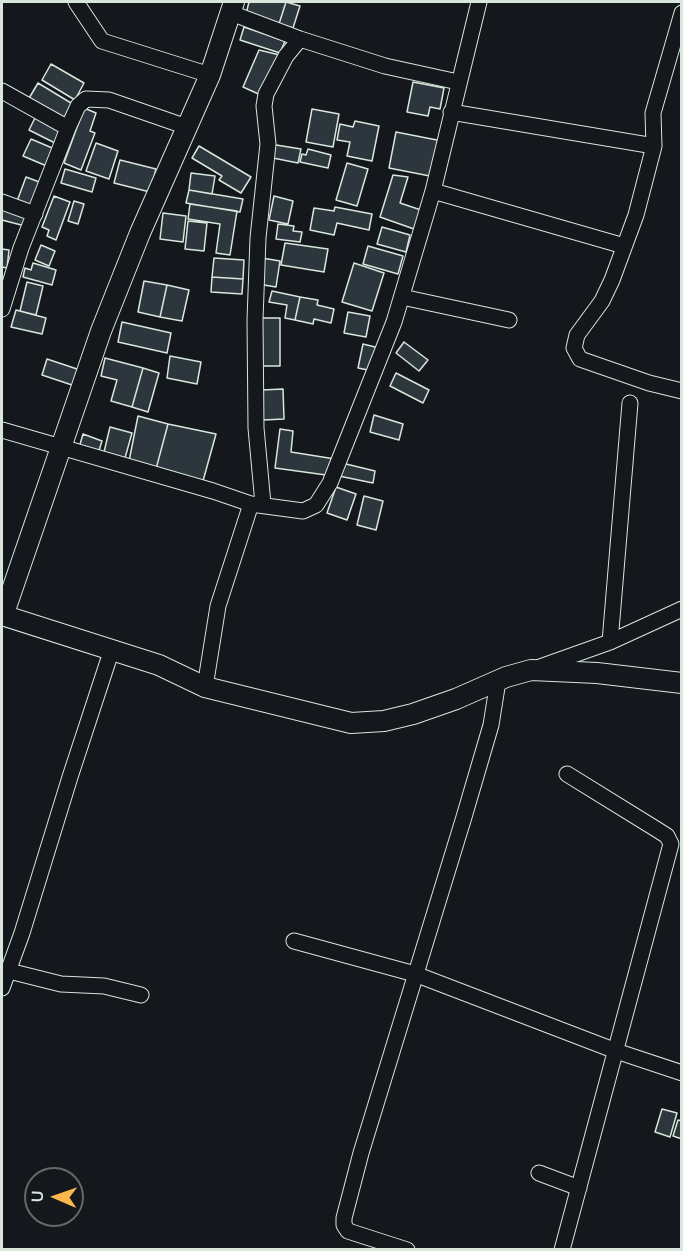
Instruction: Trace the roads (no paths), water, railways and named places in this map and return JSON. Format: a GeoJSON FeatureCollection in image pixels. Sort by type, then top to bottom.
{"type":"FeatureCollection","features":[{"type":"Feature","properties":{"kind":"street"},"geometry":{"type":"LineString","coordinates":[[76,2],[102,41],[210,75]]}},
{"type":"Feature","properties":{"kind":"street"},"geometry":{"type":"LineString","coordinates":[[2,430],[257,504],[303,511],[316,506],[330,483],[390,333],[402,297],[433,191],[479,2]]}},
{"type":"Feature","properties":{"kind":"street"},"geometry":{"type":"LineString","coordinates":[[458,82],[385,66],[300,39],[231,5],[210,75],[140,233],[101,331],[2,615],[159,665],[214,689],[351,723],[365,723],[413,714],[512,675],[610,642],[681,609]]}},
{"type":"Feature","properties":{"kind":"street"},"geometry":{"type":"LineString","coordinates":[[681,12],[675,59],[660,84],[653,113],[654,146],[645,184],[612,280],[602,301],[574,341],[576,353],[580,358],[649,383],[681,391]]}},
{"type":"Feature","properties":{"kind":"street"},"geometry":{"type":"LineString","coordinates":[[214,689],[218,606],[257,504],[255,320],[258,238],[268,144],[264,99],[286,56],[300,39]]}},
{"type":"Feature","properties":{"kind":"street"},"geometry":{"type":"LineString","coordinates":[[2,91],[68,128]]}},
{"type":"Feature","properties":{"kind":"street"},"geometry":{"type":"LineString","coordinates":[[2,309],[21,248],[78,106],[86,99],[109,100],[187,127]]}},
{"type":"Feature","properties":{"kind":"street"},"geometry":{"type":"LineString","coordinates":[[451,112],[654,146]]}},
{"type":"Feature","properties":{"kind":"street"},"geometry":{"type":"LineString","coordinates":[[433,191],[624,246]]}},
{"type":"Feature","properties":{"kind":"street"},"geometry":{"type":"LineString","coordinates":[[2,202],[34,214]]}},
{"type":"Feature","properties":{"kind":"street"},"geometry":{"type":"LineString","coordinates":[[402,297],[509,320]]}},
{"type":"Feature","properties":{"kind":"street"},"geometry":{"type":"LineString","coordinates":[[610,642],[630,403]]}},
{"type":"Feature","properties":{"kind":"street"},"geometry":{"type":"LineString","coordinates":[[2,988],[22,933],[112,649]]}},
{"type":"Feature","properties":{"kind":"street"},"geometry":{"type":"LineString","coordinates":[[531,670],[597,673],[681,683]]}},
{"type":"Feature","properties":{"kind":"street"},"geometry":{"type":"LineString","coordinates":[[407,1250],[348,1231],[344,1225],[344,1218],[491,725],[498,681]]}},
{"type":"Feature","properties":{"kind":"street"},"geometry":{"type":"LineString","coordinates":[[562,1250],[671,844],[667,836],[567,774]]}},
{"type":"Feature","properties":{"kind":"street"},"geometry":{"type":"LineString","coordinates":[[294,941],[415,974],[616,1051],[681,1073]]}},
{"type":"Feature","properties":{"kind":"street"},"geometry":{"type":"LineString","coordinates":[[9,971],[62,984],[104,986],[141,995]]}},
{"type":"Feature","properties":{"kind":"street"},"geometry":{"type":"LineString","coordinates":[[539,1173],[579,1188]]}}]}
